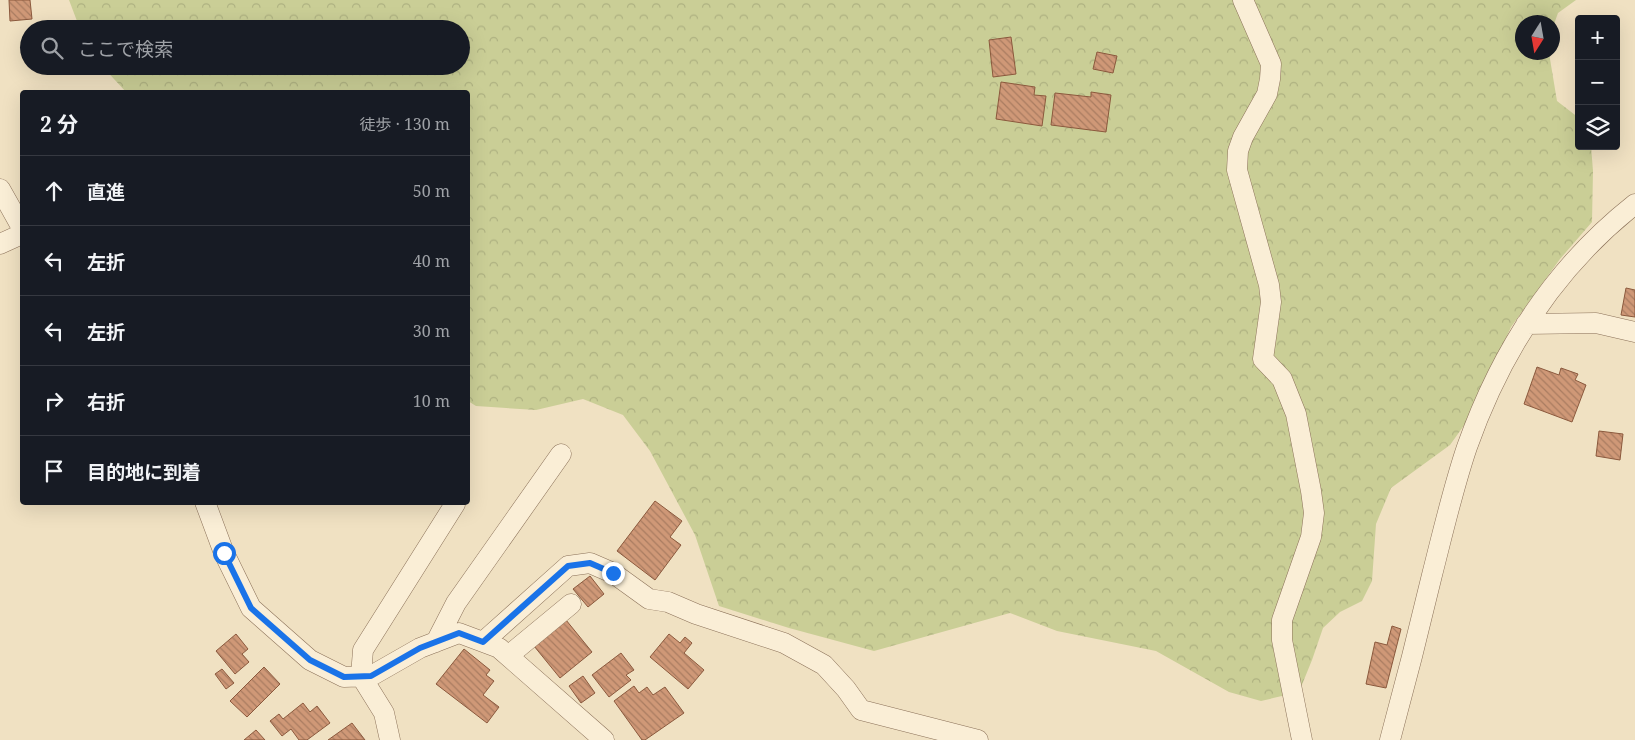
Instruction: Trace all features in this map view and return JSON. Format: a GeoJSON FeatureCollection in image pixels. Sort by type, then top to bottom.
{"type":"FeatureCollection","features":[{"type":"Feature","properties":{"kind":"street"},"geometry":{"type":"LineString","coordinates":[[1243,0],[1270,64],[1267,94],[1243,137],[1238,151],[1237,170],[1269,285],[1271,302],[1263,359],[1282,379],[1296,414],[1310,482],[1314,513],[1311,537],[1282,620],[1282,640],[1302,740]]}},
{"type":"Feature","properties":{"kind":"street"},"geometry":{"type":"LineString","coordinates":[[0,189],[20,224]]}},
{"type":"Feature","properties":{"kind":"street"},"geometry":{"type":"LineString","coordinates":[[1390,740],[1448,515],[1477,420],[1507,356],[1552,286],[1579,254],[1611,222],[1635,204]]}},
{"type":"Feature","properties":{"kind":"street"},"geometry":{"type":"LineString","coordinates":[[0,244],[20,235]]}},
{"type":"Feature","properties":{"kind":"street"},"geometry":{"type":"LineString","coordinates":[[1526,324],[1596,322],[1635,332]]}},
{"type":"Feature","properties":{"kind":"street"},"geometry":{"type":"LineString","coordinates":[[436,642],[456,603],[561,454]]}},
{"type":"Feature","properties":{"kind":"street"},"geometry":{"type":"LineString","coordinates":[[206,505],[224,553],[251,608],[310,660],[344,677],[371,676],[420,648],[459,633],[499,648],[604,740]]}},
{"type":"Feature","properties":{"kind":"street"},"geometry":{"type":"LineString","coordinates":[[390,740],[384,713],[361,676],[363,650],[454,505]]}},
{"type":"Feature","properties":{"kind":"street"},"geometry":{"type":"LineString","coordinates":[[483,642],[568,566],[590,563],[613,573],[649,599],[668,602],[696,614],[784,643],[824,665],[846,689],[861,710],[978,740]]}},
{"type":"Feature","properties":{"kind":"street"},"geometry":{"type":"LineString","coordinates":[[508,656],[571,604]]}},
{"type":"Feature","properties":{"kind":"green space"},"geometry":{"type":"Polygon","coordinates":[[[69,0],[1576,0],[1557,15],[1515,15],[1515,60],[1550,60],[1557,101],[1575,115],[1575,150],[1591,150],[1592,222],[1560,259],[1511,327],[1470,417],[1450,445],[1391,488],[1376,524],[1372,581],[1362,601],[1340,612],[1323,628],[1299,692],[1261,701],[1229,692],[1156,651],[1057,631],[1010,613],[874,651],[789,628],[719,606],[695,535],[650,451],[623,415],[583,399],[536,410],[476,406],[470,402],[470,90],[124,90],[110,75],[470,75],[470,20],[77,20],[69,0]]]}},
{"type":"Feature","properties":{"kind":"building"},"geometry":{"type":"Polygon","coordinates":[[[9,0],[30,0],[32,19],[10,21],[9,0]]]}},
{"type":"Feature","properties":{"kind":"building"},"geometry":{"type":"Polygon","coordinates":[[[1011,37],[1016,74],[993,77],[989,40],[1011,37]]]}},
{"type":"Feature","properties":{"kind":"building"},"geometry":{"type":"Polygon","coordinates":[[[1097,52],[1117,56],[1113,73],[1093,69],[1097,52]]]}},
{"type":"Feature","properties":{"kind":"building"},"geometry":{"type":"Polygon","coordinates":[[[1001,82],[1035,87],[1034,95],[1046,96],[1042,126],[996,119],[1001,82]]]}},
{"type":"Feature","properties":{"kind":"building"},"geometry":{"type":"Polygon","coordinates":[[[1091,92],[1111,95],[1106,132],[1051,125],[1055,93],[1091,97],[1091,92]]]}},
{"type":"Feature","properties":{"kind":"building"},"geometry":{"type":"Polygon","coordinates":[[[1626,288],[1635,290],[1635,317],[1621,315],[1626,288]]]}},
{"type":"Feature","properties":{"kind":"building"},"geometry":{"type":"Polygon","coordinates":[[[1537,367],[1559,375],[1561,368],[1578,374],[1575,380],[1586,385],[1572,422],[1524,404],[1537,367]]]}},
{"type":"Feature","properties":{"kind":"building"},"geometry":{"type":"Polygon","coordinates":[[[1599,431],[1623,434],[1620,460],[1596,456],[1599,431]]]}},
{"type":"Feature","properties":{"kind":"building"},"geometry":{"type":"Polygon","coordinates":[[[655,501],[682,521],[670,537],[681,545],[655,580],[617,551],[655,501]]]}},
{"type":"Feature","properties":{"kind":"building"},"geometry":{"type":"Polygon","coordinates":[[[590,576],[604,594],[588,607],[573,589],[590,576]]]}},
{"type":"Feature","properties":{"kind":"building"},"geometry":{"type":"Polygon","coordinates":[[[566,620],[592,652],[560,678],[534,646],[566,620]]]}},
{"type":"Feature","properties":{"kind":"building"},"geometry":{"type":"Polygon","coordinates":[[[1392,626],[1401,629],[1386,688],[1366,684],[1375,642],[1387,645],[1392,626]]]}},
{"type":"Feature","properties":{"kind":"building"},"geometry":{"type":"Polygon","coordinates":[[[236,634],[248,649],[242,654],[249,662],[235,674],[216,651],[236,634]]]}},
{"type":"Feature","properties":{"kind":"building"},"geometry":{"type":"Polygon","coordinates":[[[669,634],[680,643],[685,637],[692,643],[684,653],[704,670],[688,689],[650,657],[669,634]]]}},
{"type":"Feature","properties":{"kind":"building"},"geometry":{"type":"Polygon","coordinates":[[[464,649],[490,670],[486,675],[494,681],[483,695],[499,707],[487,723],[436,684],[464,649]]]}},
{"type":"Feature","properties":{"kind":"building"},"geometry":{"type":"Polygon","coordinates":[[[621,653],[634,670],[626,675],[631,680],[609,697],[592,675],[621,653]]]}},
{"type":"Feature","properties":{"kind":"building"},"geometry":{"type":"Polygon","coordinates":[[[264,667],[280,684],[247,717],[230,701],[264,667]]]}},
{"type":"Feature","properties":{"kind":"building"},"geometry":{"type":"Polygon","coordinates":[[[222,669],[234,683],[226,689],[215,674],[222,669]]]}},
{"type":"Feature","properties":{"kind":"building"},"geometry":{"type":"Polygon","coordinates":[[[583,676],[595,693],[581,703],[569,686],[583,676]]]}},
{"type":"Feature","properties":{"kind":"building"},"geometry":{"type":"Polygon","coordinates":[[[634,686],[639,693],[647,687],[653,695],[665,687],[684,713],[645,740],[642,740],[614,701],[634,686]]]}},
{"type":"Feature","properties":{"kind":"building"},"geometry":{"type":"Polygon","coordinates":[[[303,703],[310,712],[317,706],[330,723],[307,740],[299,740],[291,729],[282,736],[270,721],[279,714],[283,719],[303,703]]]}},
{"type":"Feature","properties":{"kind":"building"},"geometry":{"type":"Polygon","coordinates":[[[352,723],[365,740],[328,740],[352,723]]]}},
{"type":"Feature","properties":{"kind":"building"},"geometry":{"type":"Polygon","coordinates":[[[256,730],[265,740],[244,740],[256,730]]]}},
{"type":"Feature","properties":{"kind":"route"},"geometry":{"type":"LineString","coordinates":[[224,553],[251,608],[310,660],[344,677],[371,676],[420,648],[459,633],[483,642],[568,566],[590,563],[613,573]]}}]}
